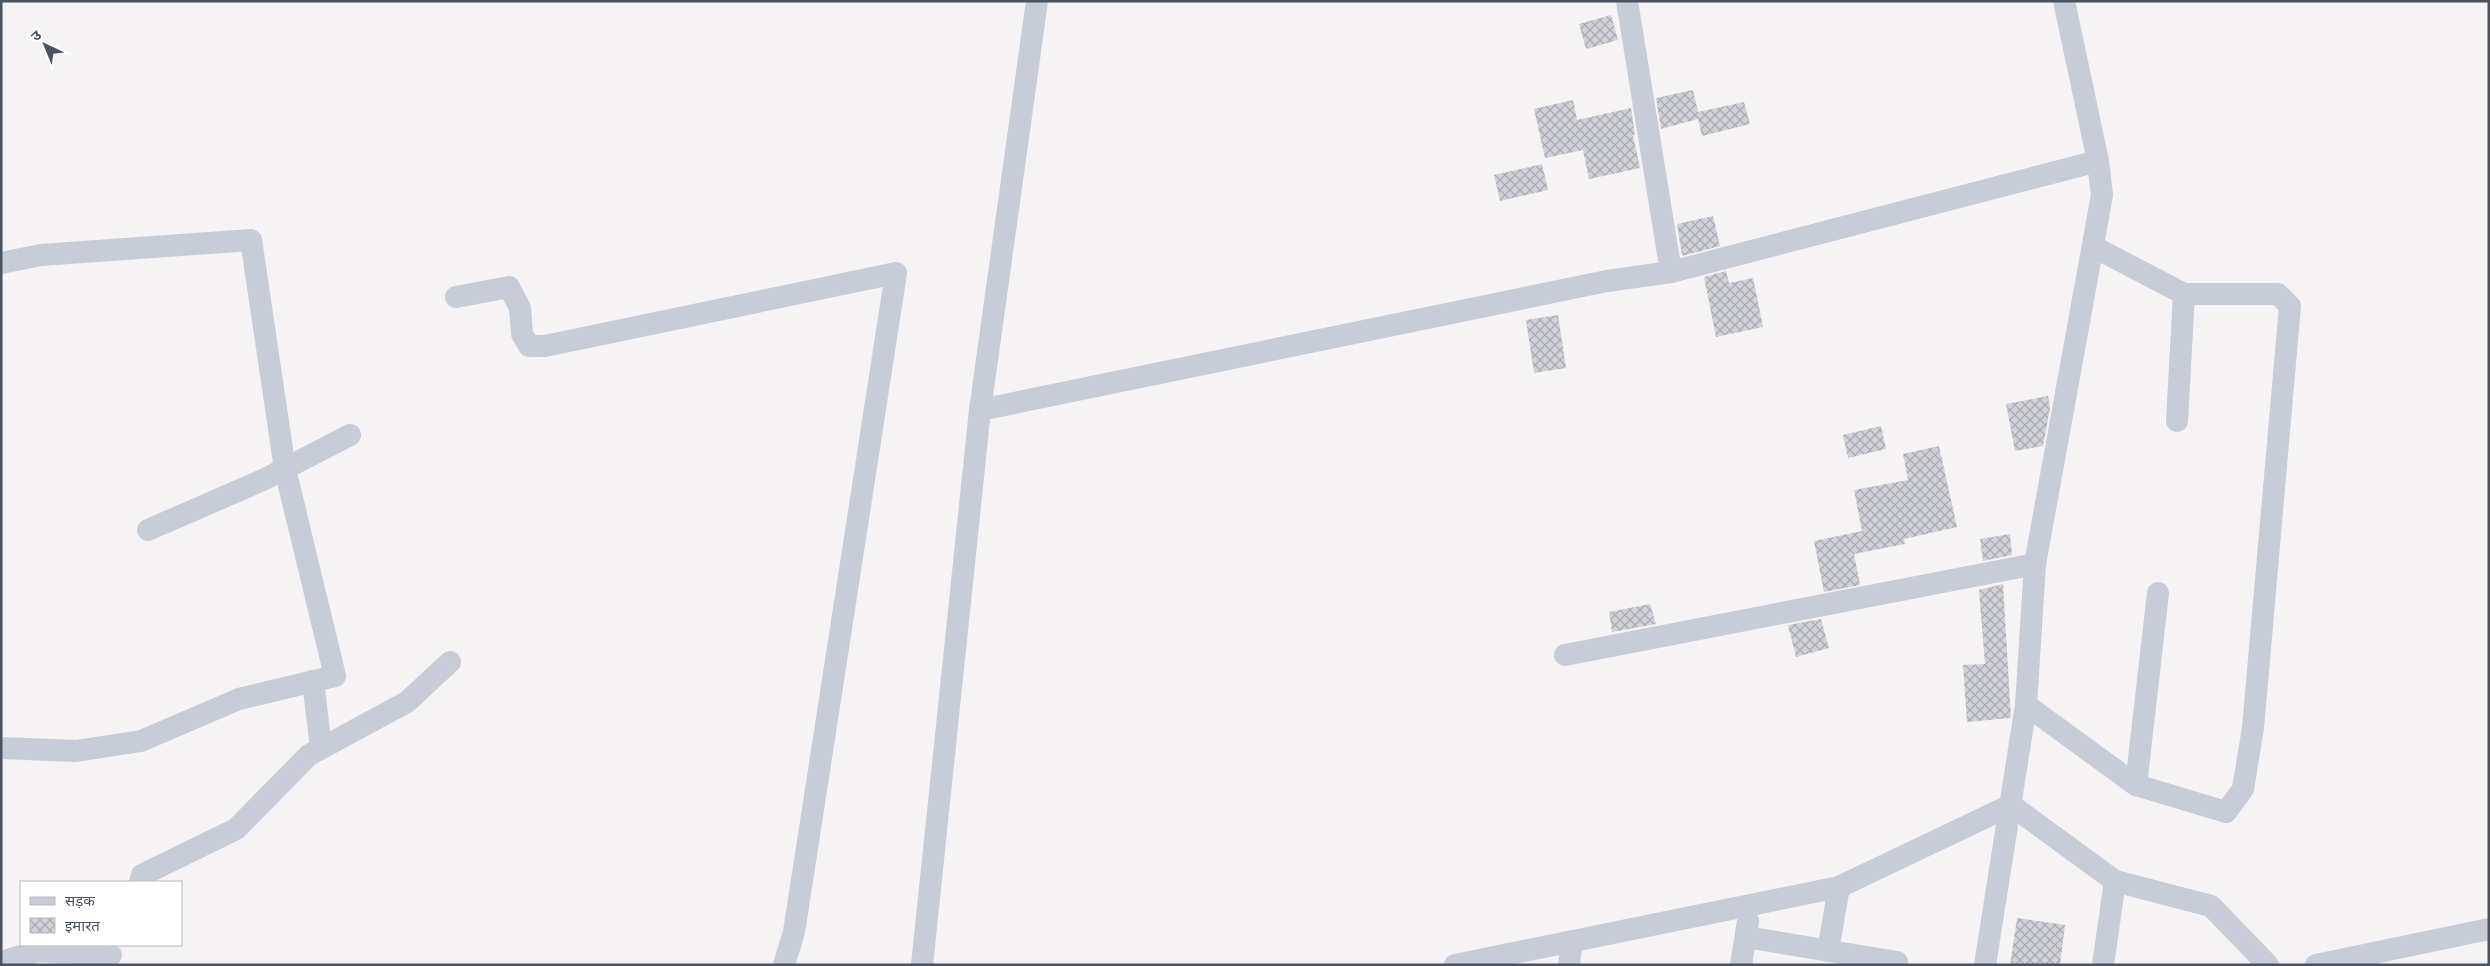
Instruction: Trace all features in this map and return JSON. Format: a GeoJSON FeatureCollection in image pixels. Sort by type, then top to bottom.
{"type":"FeatureCollection","features":[{"type":"Feature","properties":{"kind":"street"},"geometry":{"type":"LineString","coordinates":[[922,965],[980,410],[1037,1]]}},
{"type":"Feature","properties":{"kind":"street"},"geometry":{"type":"LineString","coordinates":[[1627,1],[1671,272]]}},
{"type":"Feature","properties":{"kind":"street"},"geometry":{"type":"LineString","coordinates":[[1985,965],[2026,705],[2035,564],[2102,195],[2098,161],[2064,1]]}},
{"type":"Feature","properties":{"kind":"street"},"geometry":{"type":"LineString","coordinates":[[980,410],[1607,281],[1671,272],[2098,161]]}},
{"type":"Feature","properties":{"kind":"street"},"geometry":{"type":"LineString","coordinates":[[1,263],[41,255],[251,240],[285,469],[335,676],[239,699],[141,741],[76,751],[1,748]]}},
{"type":"Feature","properties":{"kind":"street"},"geometry":{"type":"LineString","coordinates":[[2026,705],[2136,784],[2226,812],[2243,789],[2253,728],[2290,306],[2278,294],[2184,294],[2094,247]]}},
{"type":"Feature","properties":{"kind":"street"},"geometry":{"type":"LineString","coordinates":[[456,297],[509,287],[520,308],[522,334],[529,346],[545,346],[896,273],[794,932],[784,965]]}},
{"type":"Feature","properties":{"kind":"street"},"geometry":{"type":"LineString","coordinates":[[2178,420],[2184,294]]}},
{"type":"Feature","properties":{"kind":"street"},"geometry":{"type":"LineString","coordinates":[[148,530],[285,469],[350,435]]}},
{"type":"Feature","properties":{"kind":"street"},"geometry":{"type":"LineString","coordinates":[[1565,655],[2035,564]]}},
{"type":"Feature","properties":{"kind":"street"},"geometry":{"type":"LineString","coordinates":[[2136,784],[2158,593]]}},
{"type":"Feature","properties":{"kind":"street"},"geometry":{"type":"LineString","coordinates":[[140,881],[142,875],[236,828],[308,755],[407,702],[450,662]]}},
{"type":"Feature","properties":{"kind":"street"},"geometry":{"type":"LineString","coordinates":[[313,681],[321,748]]}},
{"type":"Feature","properties":{"kind":"street"},"geometry":{"type":"LineString","coordinates":[[2011,805],[2115,881],[2211,906],[2268,965]]}},
{"type":"Feature","properties":{"kind":"street"},"geometry":{"type":"LineString","coordinates":[[1455,965],[1484,962],[1572,941],[1839,886],[2011,805]]}},
{"type":"Feature","properties":{"kind":"street"},"geometry":{"type":"LineString","coordinates":[[2103,965],[2115,881]]}},
{"type":"Feature","properties":{"kind":"street"},"geometry":{"type":"LineString","coordinates":[[1828,951],[1839,886]]}},
{"type":"Feature","properties":{"kind":"street"},"geometry":{"type":"LineString","coordinates":[[1741,965],[1750,905]]}},
{"type":"Feature","properties":{"kind":"street"},"geometry":{"type":"LineString","coordinates":[[2316,965],[2489,929]]}},
{"type":"Feature","properties":{"kind":"street"},"geometry":{"type":"LineString","coordinates":[[1746,937],[1897,962]]}},
{"type":"Feature","properties":{"kind":"street"},"geometry":{"type":"LineString","coordinates":[[1569,965],[1572,941]]}},
{"type":"Feature","properties":{"kind":"street"},"geometry":{"type":"LineString","coordinates":[[1,962],[38,951],[112,955]]}},
{"type":"Feature","properties":{"kind":"building"},"geometry":{"type":"Polygon","coordinates":[[[1611,15],[1618,40],[1586,49],[1579,24],[1611,15]]]}},
{"type":"Feature","properties":{"kind":"building"},"geometry":{"type":"Polygon","coordinates":[[[1693,90],[1698,112],[1744,102],[1750,124],[1702,136],[1698,119],[1661,129],[1656,98],[1693,90]]]}},
{"type":"Feature","properties":{"kind":"building"},"geometry":{"type":"Polygon","coordinates":[[[1573,100],[1577,120],[1631,108],[1635,135],[1633,135],[1640,168],[1589,179],[1583,150],[1545,158],[1534,109],[1573,100]]]}},
{"type":"Feature","properties":{"kind":"building"},"geometry":{"type":"Polygon","coordinates":[[[1542,164],[1548,190],[1500,201],[1494,175],[1542,164]]]}},
{"type":"Feature","properties":{"kind":"building"},"geometry":{"type":"Polygon","coordinates":[[[1713,216],[1720,246],[1682,256],[1677,224],[1713,216]]]}},
{"type":"Feature","properties":{"kind":"building"},"geometry":{"type":"Polygon","coordinates":[[[1726,271],[1729,283],[1753,278],[1763,327],[1716,337],[1704,277],[1726,271]]]}},
{"type":"Feature","properties":{"kind":"building"},"geometry":{"type":"Polygon","coordinates":[[[1558,315],[1566,368],[1534,373],[1526,320],[1558,315]]]}},
{"type":"Feature","properties":{"kind":"building"},"geometry":{"type":"Polygon","coordinates":[[[2048,396],[2050,408],[2043,446],[2015,451],[2006,404],[2048,396]]]}},
{"type":"Feature","properties":{"kind":"building"},"geometry":{"type":"Polygon","coordinates":[[[1881,426],[1886,449],[1848,458],[1843,435],[1881,426]]]}},
{"type":"Feature","properties":{"kind":"building"},"geometry":{"type":"Polygon","coordinates":[[[1939,446],[1957,527],[1904,539],[1905,544],[1854,554],[1860,585],[1824,592],[1814,541],[1862,531],[1854,490],[1908,480],[1903,454],[1939,446]]]}},
{"type":"Feature","properties":{"kind":"building"},"geometry":{"type":"Polygon","coordinates":[[[2010,534],[2012,555],[1983,561],[1980,539],[2010,534]]]}},
{"type":"Feature","properties":{"kind":"building"},"geometry":{"type":"Polygon","coordinates":[[[2003,584],[2011,718],[1967,722],[1963,665],[1985,664],[1979,590],[2003,584]]]}},
{"type":"Feature","properties":{"kind":"building"},"geometry":{"type":"Polygon","coordinates":[[[1650,604],[1656,624],[1612,632],[1609,612],[1650,604]]]}},
{"type":"Feature","properties":{"kind":"building"},"geometry":{"type":"Polygon","coordinates":[[[1821,619],[1829,648],[1796,657],[1788,625],[1821,619]]]}},
{"type":"Feature","properties":{"kind":"building"},"geometry":{"type":"Polygon","coordinates":[[[2017,918],[2065,925],[2060,965],[2010,965],[2017,918]]]}}]}
